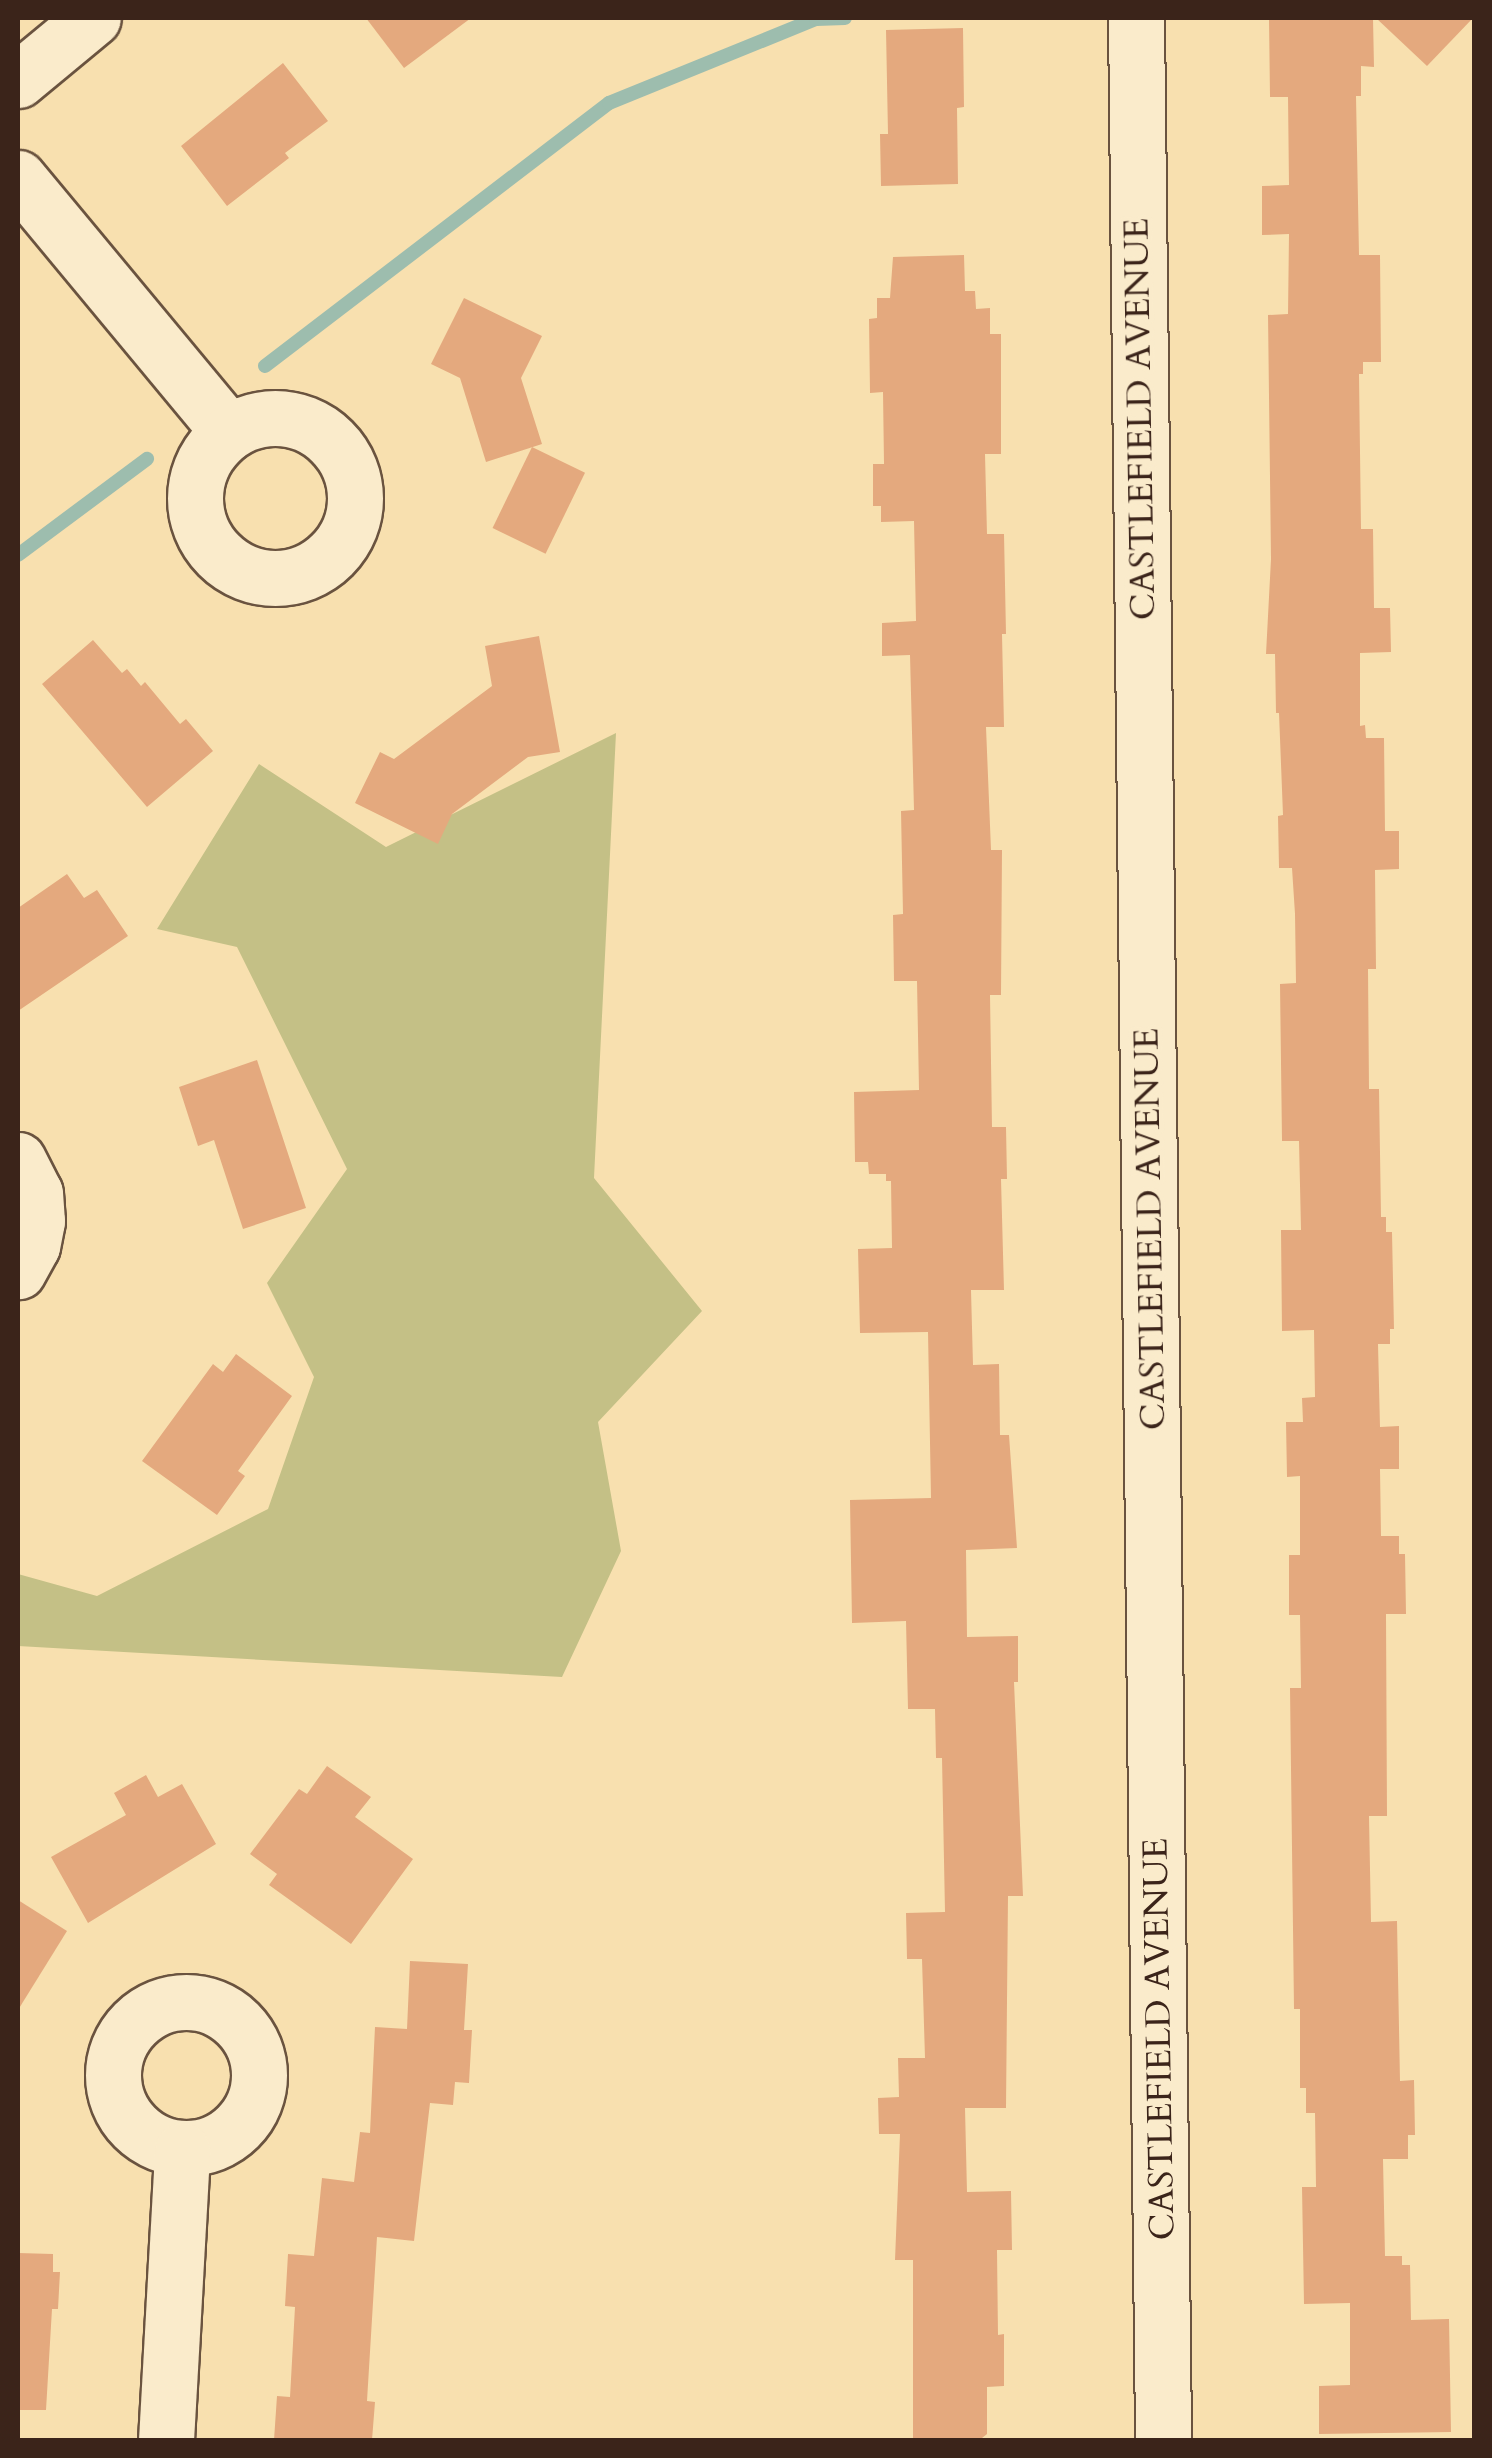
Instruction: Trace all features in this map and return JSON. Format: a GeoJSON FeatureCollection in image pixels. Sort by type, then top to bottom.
{"type":"FeatureCollection","features":[{"type":"Feature","properties":{"kind":"street"},"geometry":{"type":"LineString","coordinates":[[18,80],[93,18]]}},
{"type":"Feature","properties":{"kind":"street","name":"CASTLEFIELD AVENUE"},"geometry":{"type":"LineString","coordinates":[[1136,18],[1164,2440]]}},
{"type":"Feature","properties":{"kind":"street"},"geometry":{"type":"LineString","coordinates":[[18,178],[229,432]]}},
{"type":"Feature","properties":{"kind":"street"},"geometry":{"type":"LineString","coordinates":[[18,1160],[35,1193],[38,1222],[32,1246],[18,1271]]}},
{"type":"Feature","properties":{"kind":"street"},"geometry":{"type":"LineString","coordinates":[[166,2440],[182,2150]]}},
{"type":"Feature","properties":{"kind":"shaded area"},"geometry":{"type":"Polygon","coordinates":[[[616,733],[594,1178],[702,1311],[598,1422],[621,1551],[562,1677],[18,1646],[18,1574],[97,1596],[268,1509],[314,1377],[267,1283],[347,1169],[237,947],[157,929],[259,764],[386,847],[616,733]]]}},
{"type":"Feature","properties":{"kind":"building"},"geometry":{"type":"Polygon","coordinates":[[[366,18],[471,18],[404,68],[366,18]]]}},
{"type":"Feature","properties":{"kind":"building"},"geometry":{"type":"Polygon","coordinates":[[[1269,18],[1373,18],[1374,67],[1361,66],[1361,96],[1356,96],[1359,255],[1380,255],[1381,362],[1363,362],[1363,374],[1359,374],[1361,529],[1373,529],[1374,608],[1390,608],[1391,652],[1360,653],[1360,726],[1365,725],[1366,738],[1384,738],[1385,831],[1399,831],[1399,869],[1375,870],[1376,969],[1368,969],[1369,1089],[1379,1089],[1381,1217],[1386,1217],[1386,1232],[1392,1232],[1394,1329],[1390,1329],[1390,1344],[1378,1344],[1380,1427],[1399,1426],[1399,1469],[1380,1469],[1381,1536],[1399,1536],[1399,1554],[1405,1554],[1406,1614],[1386,1614],[1387,1816],[1369,1816],[1371,1922],[1397,1921],[1400,2081],[1414,2080],[1415,2135],[1408,2135],[1408,2159],[1383,2159],[1385,2256],[1402,2256],[1402,2265],[1410,2265],[1411,2320],[1449,2319],[1451,2432],[1319,2434],[1319,2386],[1350,2385],[1350,2303],[1304,2304],[1302,2187],[1316,2187],[1315,2113],[1306,2113],[1306,2088],[1300,2088],[1300,2009],[1294,2009],[1290,1688],[1301,1688],[1300,1615],[1289,1615],[1289,1555],[1300,1555],[1300,1476],[1287,1477],[1286,1422],[1303,1422],[1302,1398],[1315,1397],[1314,1330],[1282,1331],[1281,1230],[1301,1230],[1299,1141],[1282,1141],[1280,984],[1296,983],[1295,914],[1292,868],[1279,868],[1278,816],[1283,815],[1279,713],[1275,654],[1266,654],[1271,559],[1268,315],[1288,314],[1289,234],[1262,235],[1262,186],[1289,185],[1288,97],[1270,97],[1269,18]]]}},
{"type":"Feature","properties":{"kind":"building"},"geometry":{"type":"Polygon","coordinates":[[[1376,18],[1473,18],[1427,66],[1376,18]]]}},
{"type":"Feature","properties":{"kind":"building"},"geometry":{"type":"Polygon","coordinates":[[[963,28],[964,107],[957,108],[958,184],[881,186],[880,134],[888,134],[886,30],[963,28]]]}},
{"type":"Feature","properties":{"kind":"building"},"geometry":{"type":"Polygon","coordinates":[[[283,63],[328,121],[285,153],[289,158],[227,206],[181,146],[283,63]]]}},
{"type":"Feature","properties":{"kind":"building"},"geometry":{"type":"Polygon","coordinates":[[[964,255],[965,291],[975,291],[976,309],[990,308],[990,334],[1001,334],[1001,454],[985,454],[987,534],[1004,534],[1006,634],[1002,634],[1004,727],[986,727],[991,850],[1002,850],[1001,995],[990,995],[992,1127],[1006,1127],[1007,1179],[1001,1179],[1004,1290],[971,1290],[973,1365],[999,1364],[1000,1435],[1009,1435],[1017,1548],[966,1550],[967,1637],[1018,1636],[1018,1682],[1014,1682],[1023,1896],[1008,1896],[1006,2108],[965,2108],[967,2192],[1011,2191],[1012,2250],[997,2250],[998,2335],[1004,2334],[1004,2386],[987,2387],[987,2434],[982,2438],[913,2439],[913,2260],[895,2260],[900,2134],[879,2134],[878,2098],[899,2097],[898,2058],[925,2058],[922,1959],[907,1959],[906,1913],[945,1912],[942,1758],[936,1758],[935,1709],[908,1709],[906,1621],[852,1623],[850,1500],[931,1498],[928,1332],[860,1333],[858,1249],[892,1248],[891,1181],[886,1181],[886,1174],[869,1174],[868,1162],[855,1162],[854,1092],[919,1090],[917,981],[894,981],[893,915],[903,914],[901,811],[914,810],[910,655],[882,656],[882,623],[916,621],[914,521],[881,522],[881,506],[873,506],[873,464],[884,464],[883,392],[870,393],[869,319],[877,318],[877,298],[890,298],[893,257],[964,255]]]}},
{"type":"Feature","properties":{"kind":"building"},"geometry":{"type":"Polygon","coordinates":[[[464,298],[542,336],[521,378],[542,444],[486,462],[460,378],[431,364],[464,298]]]}},
{"type":"Feature","properties":{"kind":"building"},"geometry":{"type":"Polygon","coordinates":[[[532,447],[585,473],[546,554],[493,528],[532,447]]]}},
{"type":"Feature","properties":{"kind":"building"},"geometry":{"type":"Polygon","coordinates":[[[539,636],[560,752],[528,757],[452,814],[438,844],[355,803],[380,752],[394,759],[492,686],[485,646],[539,636]]]}},
{"type":"Feature","properties":{"kind":"building"},"geometry":{"type":"Polygon","coordinates":[[[93,640],[122,673],[127,669],[141,686],[145,682],[180,724],[186,719],[213,751],[147,807],[42,684],[93,640]]]}},
{"type":"Feature","properties":{"kind":"building"},"geometry":{"type":"Polygon","coordinates":[[[67,874],[84,898],[97,890],[128,936],[18,1011],[18,908],[67,874]]]}},
{"type":"Feature","properties":{"kind":"building"},"geometry":{"type":"Polygon","coordinates":[[[257,1060],[306,1208],[243,1229],[214,1140],[198,1146],[179,1087],[257,1060]]]}},
{"type":"Feature","properties":{"kind":"building"},"geometry":{"type":"Polygon","coordinates":[[[236,1354],[292,1396],[238,1471],[245,1476],[217,1515],[142,1461],[213,1364],[223,1372],[236,1354]]]}},
{"type":"Feature","properties":{"kind":"building"},"geometry":{"type":"Polygon","coordinates":[[[327,1766],[371,1797],[355,1817],[413,1859],[351,1944],[269,1885],[277,1874],[250,1854],[299,1789],[307,1794],[327,1766]]]}},
{"type":"Feature","properties":{"kind":"building"},"geometry":{"type":"Polygon","coordinates":[[[146,1775],[158,1797],[182,1784],[216,1844],[88,1923],[51,1857],[126,1815],[114,1793],[146,1775]]]}},
{"type":"Feature","properties":{"kind":"building"},"geometry":{"type":"Polygon","coordinates":[[[18,1900],[67,1931],[18,2010],[18,1900]]]}},
{"type":"Feature","properties":{"kind":"building"},"geometry":{"type":"Polygon","coordinates":[[[410,1961],[468,1964],[464,2030],[472,2030],[469,2083],[455,2082],[453,2105],[430,2103],[414,2241],[377,2237],[367,2401],[375,2402],[372,2440],[274,2440],[277,2396],[290,2397],[295,2307],[285,2306],[288,2254],[314,2256],[322,2178],[354,2182],[360,2132],[370,2133],[375,2027],[407,2029],[410,1961]]]}},
{"type":"Feature","properties":{"kind":"building"},"geometry":{"type":"Polygon","coordinates":[[[18,2253],[53,2254],[53,2272],[60,2272],[58,2309],[52,2309],[46,2410],[18,2410],[18,2253]]]}},
{"type":"Feature","properties":{"kind":"waterway"},"geometry":{"type":"LineString","coordinates":[[265,366],[609,103],[816,19],[845,18]]}},
{"type":"Feature","properties":{"kind":"waterway"},"geometry":{"type":"LineString","coordinates":[[18,555],[147,459]]}}]}
